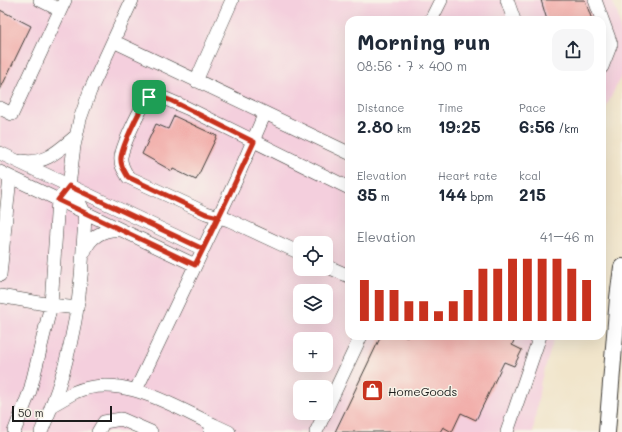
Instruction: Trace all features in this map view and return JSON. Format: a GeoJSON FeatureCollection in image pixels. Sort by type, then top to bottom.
{"type":"FeatureCollection","features":[{"type":"Feature","properties":{"kind":"main road"},"geometry":{"type":"LineString","coordinates":[[607,432],[622,267]]}},
{"type":"Feature","properties":{"kind":"street"},"geometry":{"type":"LineString","coordinates":[[0,108],[12,114],[62,5],[40,0]]}},
{"type":"Feature","properties":{"kind":"street"},"geometry":{"type":"LineString","coordinates":[[14,432],[30,391],[51,306],[58,200],[69,186],[76,136],[90,91],[132,0]]}},
{"type":"Feature","properties":{"kind":"street"},"geometry":{"type":"LineString","coordinates":[[196,81],[232,0]]}},
{"type":"Feature","properties":{"kind":"street"},"geometry":{"type":"LineString","coordinates":[[433,16],[441,0]]}},
{"type":"Feature","properties":{"kind":"street"},"geometry":{"type":"LineString","coordinates":[[507,0],[513,16]]}},
{"type":"Feature","properties":{"kind":"street"},"geometry":{"type":"LineString","coordinates":[[595,0],[601,16]]}},
{"type":"Feature","properties":{"kind":"street"},"geometry":{"type":"LineString","coordinates":[[606,30],[611,44],[606,57]]}},
{"type":"Feature","properties":{"kind":"street"},"geometry":{"type":"LineString","coordinates":[[113,41],[345,150]]}},
{"type":"Feature","properties":{"kind":"street"},"geometry":{"type":"LineString","coordinates":[[293,250],[229,220],[206,214],[128,177],[122,168],[121,156],[141,106],[149,97],[159,96],[205,116],[254,142],[345,186]]}},
{"type":"Feature","properties":{"kind":"street"},"geometry":{"type":"LineString","coordinates":[[136,390],[254,142],[265,113]]}},
{"type":"Feature","properties":{"kind":"street"},"geometry":{"type":"LineString","coordinates":[[3,154],[29,162],[41,161],[54,155],[76,136]]}},
{"type":"Feature","properties":{"kind":"street"},"geometry":{"type":"LineString","coordinates":[[3,154],[203,249]]}},
{"type":"Feature","properties":{"kind":"street"},"geometry":{"type":"LineString","coordinates":[[0,276],[5,174],[195,265]]}},
{"type":"Feature","properties":{"kind":"street"},"geometry":{"type":"LineString","coordinates":[[41,432],[54,404],[64,373],[74,332],[77,308],[82,257],[84,212],[69,186]]}},
{"type":"Feature","properties":{"kind":"street"},"geometry":{"type":"LineString","coordinates":[[82,257],[87,244],[98,234],[111,230],[124,231]]}},
{"type":"Feature","properties":{"kind":"street"},"geometry":{"type":"LineString","coordinates":[[333,269],[345,274]]}},
{"type":"Feature","properties":{"kind":"street"},"geometry":{"type":"LineString","coordinates":[[0,296],[51,306],[77,308]]}},
{"type":"Feature","properties":{"kind":"street"},"geometry":{"type":"LineString","coordinates":[[333,395],[359,340]]}},
{"type":"Feature","properties":{"kind":"street"},"geometry":{"type":"LineString","coordinates":[[507,432],[539,340]]}},
{"type":"Feature","properties":{"kind":"street"},"geometry":{"type":"LineString","coordinates":[[54,404],[75,392],[94,387],[109,386],[136,390],[212,428],[229,432]]}},
{"type":"Feature","properties":{"kind":"street"},"geometry":{"type":"LineString","coordinates":[[98,432],[104,422],[121,418],[151,432]]}},
{"type":"Feature","properties":{"kind":"street"},"geometry":{"type":"LineString","coordinates":[[316,432],[322,420]]}},
{"type":"Feature","properties":{"kind":"shaded area"},"geometry":{"type":"Polygon","coordinates":[[[0,0],[612,0],[618,15],[622,38],[622,74],[606,108],[606,16],[345,16],[345,340],[554,340],[541,380],[533,432],[0,432],[0,0]]]}},
{"type":"Feature","properties":{"kind":"building"},"geometry":{"type":"Polygon","coordinates":[[[541,0],[585,0],[591,16],[546,16],[541,0]]]}},
{"type":"Feature","properties":{"kind":"building"},"geometry":{"type":"Polygon","coordinates":[[[0,10],[31,26],[0,90],[0,10]]]}},
{"type":"Feature","properties":{"kind":"building"},"geometry":{"type":"Polygon","coordinates":[[[174,116],[217,136],[196,180],[173,169],[172,171],[142,154],[156,124],[168,129],[174,116]]]}},
{"type":"Feature","properties":{"kind":"building"},"geometry":{"type":"Polygon","coordinates":[[[379,340],[514,340],[512,345],[522,350],[514,366],[504,362],[476,420],[461,413],[452,432],[443,427],[440,432],[335,432],[379,340]]]}},
{"type":"Feature","properties":{"kind":"place","name":"HomeGoods"},"geometry":{"type":"Point","coordinates":[372,391]}},
{"type":"Feature","properties":{"kind":"route"},"geometry":{"type":"LineString","coordinates":[[149,97],[141,106],[121,156],[122,168],[128,177],[206,214],[218,217],[203,249],[69,186],[58,200],[195,265],[203,249],[254,142],[205,116],[172,101],[159,96],[149,97]]}}]}
